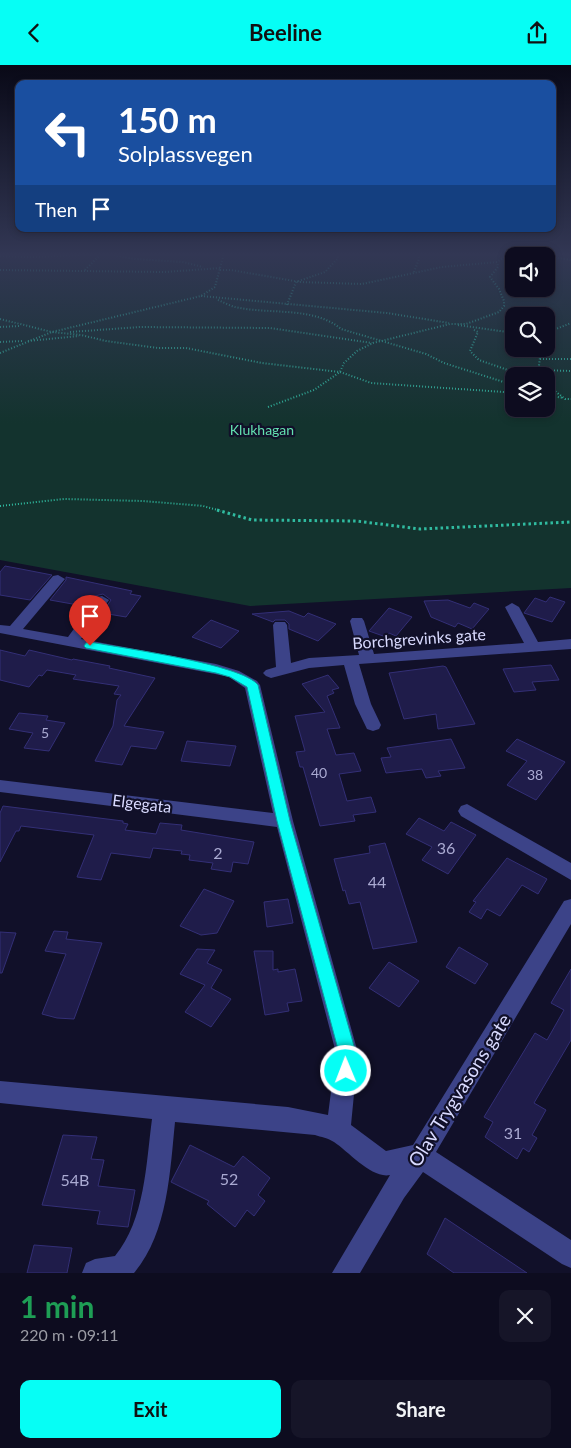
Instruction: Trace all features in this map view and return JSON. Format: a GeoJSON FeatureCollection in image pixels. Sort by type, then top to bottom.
{"type":"FeatureCollection","features":[{"type":"Feature","properties":{"kind":"street"},"geometry":{"type":"LineString","coordinates":[[6,631],[58,579]]}},
{"type":"Feature","properties":{"kind":"street"},"geometry":{"type":"LineString","coordinates":[[71,643],[102,600]]}},
{"type":"Feature","properties":{"kind":"street"},"geometry":{"type":"LineString","coordinates":[[512,607],[533,647]]}},
{"type":"Feature","properties":{"kind":"street"},"geometry":{"type":"LineString","coordinates":[[357,621],[368,659]]}},
{"type":"Feature","properties":{"kind":"street","name":"Borchgrevinks gate"},"geometry":{"type":"LineString","coordinates":[[280,625],[278,671],[310,663],[571,644]]}},
{"type":"Feature","properties":{"kind":"street"},"geometry":{"type":"LineString","coordinates":[[6,631],[216,669],[234,674],[252,685],[284,821],[347,1053],[338,1130]]}},
{"type":"Feature","properties":{"kind":"street"},"geometry":{"type":"LineString","coordinates":[[350,660],[363,704],[373,725]]}},
{"type":"Feature","properties":{"kind":"street","name":"Elgegata"},"geometry":{"type":"LineString","coordinates":[[0,786],[284,821]]}},
{"type":"Feature","properties":{"kind":"street"},"geometry":{"type":"LineString","coordinates":[[467,811],[571,873]]}},
{"type":"Feature","properties":{"kind":"street","name":"Olav Trygvasons gate"},"geometry":{"type":"LineString","coordinates":[[346,1273],[395,1189],[420,1156],[571,907]]}},
{"type":"Feature","properties":{"kind":"street"},"geometry":{"type":"LineString","coordinates":[[0,1092],[165,1109],[288,1119],[338,1130],[383,1164],[420,1156],[571,1255]]}},
{"type":"Feature","properties":{"kind":"street"},"geometry":{"type":"LineString","coordinates":[[95,1272],[111,1272],[124,1265],[140,1243],[150,1209],[165,1109]]}},
{"type":"Feature","properties":{"kind":"path"},"geometry":{"type":"LineString","coordinates":[[0,353],[25,341],[52,332],[146,309]]}},
{"type":"Feature","properties":{"kind":"path"},"geometry":{"type":"LineString","coordinates":[[242,309],[314,316],[334,323],[341,329],[381,342],[426,353],[444,363],[505,382]]}},
{"type":"Feature","properties":{"kind":"path"},"geometry":{"type":"LineString","coordinates":[[335,309],[420,317],[471,328],[505,332]]}},
{"type":"Feature","properties":{"kind":"path"},"geometry":{"type":"LineString","coordinates":[[64,333],[82,330],[140,327],[270,328],[373,343],[450,323],[466,324],[499,312],[501,309]]}},
{"type":"Feature","properties":{"kind":"path"},"geometry":{"type":"LineString","coordinates":[[0,319],[52,332],[158,348],[186,348],[262,363],[340,372],[371,383],[504,392]]}},
{"type":"Feature","properties":{"kind":"path"},"geometry":{"type":"LineString","coordinates":[[555,329],[571,323]]}},
{"type":"Feature","properties":{"kind":"path"},"geometry":{"type":"LineString","coordinates":[[0,327],[26,326]]}},
{"type":"Feature","properties":{"kind":"path"},"geometry":{"type":"LineString","coordinates":[[471,328],[478,332],[470,351],[479,360],[505,369]]}},
{"type":"Feature","properties":{"kind":"path"},"geometry":{"type":"LineString","coordinates":[[0,342],[42,341],[85,336]]}},
{"type":"Feature","properties":{"kind":"path"},"geometry":{"type":"LineString","coordinates":[[268,407],[314,390],[340,372],[344,363],[357,351],[373,343]]}},
{"type":"Feature","properties":{"kind":"path"},"geometry":{"type":"LineString","coordinates":[[539,367],[540,359],[571,359]]}},
{"type":"Feature","properties":{"kind":"path"},"geometry":{"type":"LineString","coordinates":[[555,370],[571,371]]}},
{"type":"Feature","properties":{"kind":"path"},"geometry":{"type":"LineString","coordinates":[[555,391],[565,399]]}},
{"type":"Feature","properties":{"kind":"path"},"geometry":{"type":"LineString","coordinates":[[555,397],[571,401]]}},
{"type":"Feature","properties":{"kind":"path"},"geometry":{"type":"LineString","coordinates":[[0,506],[64,499],[143,501],[203,506],[252,520],[356,521],[420,529],[571,522]]}},
{"type":"Feature","properties":{"kind":"green space","name":"Klukhagan"},"geometry":{"type":"Polygon","coordinates":[[[0,309],[505,309],[505,357],[555,357],[555,309],[571,309],[571,588],[250,606],[0,560],[0,309]]]}},
{"type":"Feature","properties":{"kind":"building"},"geometry":{"type":"Polygon","coordinates":[[[5,566],[52,575],[30,600],[0,595],[0,572],[5,566]]]}},
{"type":"Feature","properties":{"kind":"building"},"geometry":{"type":"Polygon","coordinates":[[[66,577],[132,591],[130,594],[141,596],[126,617],[102,613],[111,600],[103,594],[95,596],[85,610],[76,608],[78,605],[50,600],[66,580],[66,577]]]}},
{"type":"Feature","properties":{"kind":"building"},"geometry":{"type":"Polygon","coordinates":[[[550,597],[565,602],[552,622],[524,613],[535,598],[546,602],[550,597]]]}},
{"type":"Feature","properties":{"kind":"building"},"geometry":{"type":"Polygon","coordinates":[[[448,600],[470,608],[474,603],[489,609],[472,629],[458,623],[455,627],[431,617],[424,601],[448,600]]]}},
{"type":"Feature","properties":{"kind":"building"},"geometry":{"type":"Polygon","coordinates":[[[389,608],[412,617],[396,636],[389,633],[386,637],[369,631],[389,608]]]}},
{"type":"Feature","properties":{"kind":"building"},"geometry":{"type":"Polygon","coordinates":[[[289,611],[304,617],[308,613],[336,624],[318,641],[289,629],[289,624],[285,620],[275,620],[273,622],[252,614],[289,611]]]}},
{"type":"Feature","properties":{"kind":"building"},"geometry":{"type":"Polygon","coordinates":[[[211,620],[239,631],[221,648],[192,637],[211,620]]]}},
{"type":"Feature","properties":{"kind":"building"},"geometry":{"type":"Polygon","coordinates":[[[0,650],[25,656],[29,650],[110,666],[109,668],[155,678],[124,726],[164,732],[156,749],[131,746],[122,765],[95,761],[113,726],[117,700],[121,695],[114,694],[119,686],[73,679],[76,675],[47,670],[42,676],[39,675],[29,687],[0,680],[0,650]]]}},
{"type":"Feature","properties":{"kind":"building"},"geometry":{"type":"Polygon","coordinates":[[[551,665],[559,680],[532,682],[536,690],[514,692],[503,669],[551,665]]]}},
{"type":"Feature","properties":{"kind":"building"},"geometry":{"type":"Polygon","coordinates":[[[446,667],[475,724],[438,729],[436,714],[404,719],[389,673],[446,667]]]}},
{"type":"Feature","properties":{"kind":"building"},"geometry":{"type":"Polygon","coordinates":[[[328,675],[339,688],[332,690],[334,693],[327,696],[340,728],[327,729],[336,755],[354,753],[361,771],[339,774],[347,801],[371,797],[376,812],[353,815],[355,821],[320,826],[303,767],[300,767],[296,752],[305,751],[295,716],[325,712],[302,684],[328,675]]]}},
{"type":"Feature","properties":{"kind":"building"},"geometry":{"type":"Polygon","coordinates":[[[19,713],[48,716],[46,720],[65,723],[49,751],[24,748],[33,733],[9,729],[19,713]]]}},
{"type":"Feature","properties":{"kind":"building"},"geometry":{"type":"Polygon","coordinates":[[[451,739],[465,768],[438,771],[441,776],[426,778],[422,769],[386,773],[381,758],[391,757],[387,748],[451,739]]]}},
{"type":"Feature","properties":{"kind":"building"},"geometry":{"type":"Polygon","coordinates":[[[517,739],[565,762],[536,800],[507,785],[527,761],[506,751],[517,739]]]}},
{"type":"Feature","properties":{"kind":"building"},"geometry":{"type":"Polygon","coordinates":[[[187,741],[236,746],[230,766],[181,761],[187,741]]]}},
{"type":"Feature","properties":{"kind":"building"},"geometry":{"type":"Polygon","coordinates":[[[3,806],[123,821],[123,823],[128,824],[125,830],[156,834],[160,823],[182,825],[181,830],[254,842],[248,864],[233,862],[231,872],[211,869],[213,863],[189,860],[190,855],[181,854],[182,851],[153,848],[150,858],[111,853],[101,880],[77,877],[94,835],[21,826],[19,831],[16,831],[0,862],[0,813],[3,806]]]}},
{"type":"Feature","properties":{"kind":"building"},"geometry":{"type":"Polygon","coordinates":[[[419,818],[444,831],[451,822],[476,835],[448,874],[422,860],[432,847],[406,834],[419,818]]]}},
{"type":"Feature","properties":{"kind":"building"},"geometry":{"type":"Polygon","coordinates":[[[385,843],[417,942],[373,949],[360,902],[349,904],[345,890],[343,891],[334,859],[370,853],[369,846],[385,843]]]}},
{"type":"Feature","properties":{"kind":"building"},"geometry":{"type":"Polygon","coordinates":[[[507,858],[547,879],[538,894],[522,885],[500,916],[487,909],[481,919],[469,912],[476,902],[473,901],[507,858]]]}},
{"type":"Feature","properties":{"kind":"building"},"geometry":{"type":"Polygon","coordinates":[[[204,889],[234,901],[217,933],[201,935],[180,926],[204,889]]]}},
{"type":"Feature","properties":{"kind":"building"},"geometry":{"type":"Polygon","coordinates":[[[288,899],[293,923],[267,927],[264,902],[288,899]]]}},
{"type":"Feature","properties":{"kind":"building"},"geometry":{"type":"Polygon","coordinates":[[[54,931],[68,932],[66,939],[102,943],[74,1019],[57,1018],[42,1014],[66,954],[45,951],[54,931]]]}},
{"type":"Feature","properties":{"kind":"building"},"geometry":{"type":"Polygon","coordinates":[[[0,932],[16,933],[2,973],[0,973],[0,932]]]}},
{"type":"Feature","properties":{"kind":"building"},"geometry":{"type":"Polygon","coordinates":[[[459,947],[488,964],[475,984],[446,967],[459,947]]]}},
{"type":"Feature","properties":{"kind":"building"},"geometry":{"type":"Polygon","coordinates":[[[197,949],[215,950],[207,963],[222,970],[211,988],[231,999],[211,1027],[185,1012],[205,985],[180,974],[197,949]]]}},
{"type":"Feature","properties":{"kind":"building"},"geometry":{"type":"Polygon","coordinates":[[[254,951],[273,951],[273,970],[278,969],[278,972],[295,969],[302,1001],[287,1003],[289,1011],[265,1015],[254,951]]]}},
{"type":"Feature","properties":{"kind":"building"},"geometry":{"type":"Polygon","coordinates":[[[389,962],[419,981],[399,1007],[369,988],[389,962]]]}},
{"type":"Feature","properties":{"kind":"building"},"geometry":{"type":"Polygon","coordinates":[[[571,969],[571,1040],[534,1103],[546,1110],[532,1135],[537,1138],[529,1152],[523,1148],[517,1159],[485,1137],[493,1122],[484,1117],[535,1033],[547,1040],[564,1010],[551,1003],[571,969]]]}},
{"type":"Feature","properties":{"kind":"building"},"geometry":{"type":"Polygon","coordinates":[[[63,1135],[97,1137],[91,1159],[104,1160],[98,1186],[135,1190],[128,1227],[97,1224],[100,1211],[42,1205],[63,1135]]]}},
{"type":"Feature","properties":{"kind":"building"},"geometry":{"type":"Polygon","coordinates":[[[190,1145],[234,1167],[243,1156],[270,1178],[258,1195],[265,1201],[254,1216],[247,1210],[235,1227],[207,1204],[209,1201],[171,1182],[190,1145]]]}},
{"type":"Feature","properties":{"kind":"building"},"geometry":{"type":"Polygon","coordinates":[[[445,1218],[527,1273],[454,1273],[427,1254],[445,1218]]]}},
{"type":"Feature","properties":{"kind":"building"},"geometry":{"type":"Polygon","coordinates":[[[34,1245],[72,1248],[67,1273],[27,1273],[34,1245]]]}},
{"type":"Feature","properties":{"kind":"route"},"geometry":{"type":"LineString","coordinates":[[90,646],[216,669],[234,674],[252,685],[284,821],[347,1053],[346,1071]]}}]}
